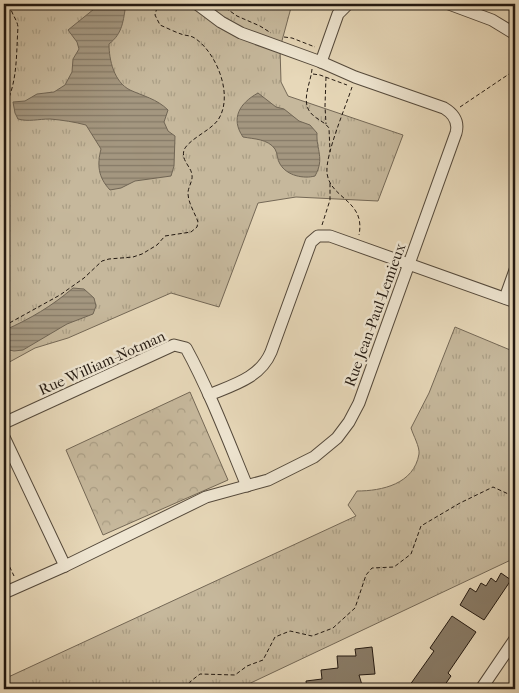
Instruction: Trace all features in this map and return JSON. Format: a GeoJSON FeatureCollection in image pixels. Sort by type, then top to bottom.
{"type":"FeatureCollection","features":[{"type":"Feature","properties":{"kind":"street"},"geometry":{"type":"LineString","coordinates":[[197,4],[221,22],[241,33],[354,82],[444,108],[453,115]]}},
{"type":"Feature","properties":{"kind":"street"},"geometry":{"type":"LineString","coordinates":[[316,65],[338,14],[348,4]]}},
{"type":"Feature","properties":{"kind":"street"},"geometry":{"type":"LineString","coordinates":[[448,4],[492,20],[515,34]]}},
{"type":"Feature","properties":{"kind":"street","name":"Rue Jean-Paul-Lemieux"},"geometry":{"type":"LineString","coordinates":[[4,593],[65,566],[206,498],[268,480],[314,457],[329,446],[344,430],[359,404],[456,133],[457,123],[453,115]]}},
{"type":"Feature","properties":{"kind":"street"},"geometry":{"type":"LineString","coordinates":[[209,394],[249,378],[263,367],[271,352],[314,238],[322,235],[330,236],[510,300],[515,270]]}},
{"type":"Feature","properties":{"kind":"street","name":"Rue William-Notman"},"geometry":{"type":"LineString","coordinates":[[4,423],[174,345],[186,348],[209,394],[247,486]]}},
{"type":"Feature","properties":{"kind":"street"},"geometry":{"type":"LineString","coordinates":[[4,437],[65,566]]}},
{"type":"Feature","properties":{"kind":"street"},"geometry":{"type":"LineString","coordinates":[[481,689],[515,638]]}},
{"type":"Feature","properties":{"kind":"path"},"geometry":{"type":"LineString","coordinates":[[4,108],[15,79],[18,22],[10,8],[11,4]]}},
{"type":"Feature","properties":{"kind":"path"},"geometry":{"type":"LineString","coordinates":[[4,326],[60,295],[84,278],[102,261],[142,254],[157,245],[165,236],[191,232],[198,227],[198,222],[188,196],[192,175],[184,161],[184,155],[188,145],[214,125],[221,114],[224,100],[222,81],[214,59],[201,43],[195,38],[160,25],[155,15],[158,4]]}},
{"type":"Feature","properties":{"kind":"path"},"geometry":{"type":"LineString","coordinates":[[220,4],[237,16],[260,26],[272,34]]}},
{"type":"Feature","properties":{"kind":"path"},"geometry":{"type":"LineString","coordinates":[[279,37],[292,38],[318,49]]}},
{"type":"Feature","properties":{"kind":"path"},"geometry":{"type":"LineString","coordinates":[[316,65],[306,94],[308,110],[330,130],[330,155],[327,174],[330,182],[330,200],[322,224],[322,235]]}},
{"type":"Feature","properties":{"kind":"path"},"geometry":{"type":"LineString","coordinates":[[453,115],[515,70]]}},
{"type":"Feature","properties":{"kind":"path"},"geometry":{"type":"LineString","coordinates":[[312,74],[354,82],[330,155]]}},
{"type":"Feature","properties":{"kind":"path"},"geometry":{"type":"LineString","coordinates":[[326,77],[324,106],[326,125]]}},
{"type":"Feature","properties":{"kind":"path"},"geometry":{"type":"LineString","coordinates":[[330,182],[360,218],[361,226],[357,245]]}},
{"type":"Feature","properties":{"kind":"path"},"geometry":{"type":"LineString","coordinates":[[185,689],[200,674],[234,674],[247,666],[263,660],[275,637],[290,631],[312,636],[333,628],[355,608],[366,575],[372,568],[394,567],[411,554],[421,526],[453,506],[493,487],[515,497]]}},
{"type":"Feature","properties":{"kind":"path"},"geometry":{"type":"LineString","coordinates":[[4,555],[19,586]]}},
{"type":"Feature","properties":{"kind":"green space"},"geometry":{"type":"Polygon","coordinates":[[[4,4],[292,4],[280,48],[281,82],[288,96],[403,135],[378,201],[296,197],[258,203],[219,307],[171,293],[68,338],[35,348],[4,365],[4,4]]]}},
{"type":"Feature","properties":{"kind":"green space"},"geometry":{"type":"Polygon","coordinates":[[[455,327],[515,352],[515,558],[238,689],[4,689],[4,679],[356,516],[348,505],[357,491],[386,487],[404,479],[416,464],[419,454],[411,428],[429,393],[455,327]]]}},
{"type":"Feature","properties":{"kind":"green space"},"geometry":{"type":"Polygon","coordinates":[[[190,392],[228,480],[103,535],[66,450],[190,392]]]}},
{"type":"Feature","properties":{"kind":"shaded area"},"geometry":{"type":"Polygon","coordinates":[[[94,4],[126,4],[120,31],[109,44],[111,63],[120,82],[130,90],[155,100],[168,110],[164,122],[168,131],[175,136],[174,166],[171,176],[135,181],[121,188],[110,190],[101,176],[99,160],[101,149],[86,125],[50,119],[22,120],[18,119],[15,113],[13,102],[25,101],[37,94],[54,92],[65,85],[72,72],[73,59],[79,49],[77,42],[68,30],[94,9],[94,4]]]}},
{"type":"Feature","properties":{"kind":"shaded area"},"geometry":{"type":"Polygon","coordinates":[[[258,93],[276,107],[284,109],[299,121],[310,125],[317,133],[320,159],[315,176],[301,177],[291,174],[280,164],[275,149],[269,143],[243,137],[237,124],[237,117],[246,101],[258,93]]]}},
{"type":"Feature","properties":{"kind":"shaded area"},"geometry":{"type":"Polygon","coordinates":[[[73,288],[84,289],[94,298],[96,306],[93,314],[67,324],[23,350],[4,349],[5,330],[40,312],[73,288]]]}},
{"type":"Feature","properties":{"kind":"building"},"geometry":{"type":"Polygon","coordinates":[[[501,573],[511,580],[484,620],[460,605],[470,588],[476,592],[481,583],[486,586],[491,578],[496,582],[501,573]]]}},
{"type":"Feature","properties":{"kind":"building"},"geometry":{"type":"Polygon","coordinates":[[[452,616],[476,632],[448,673],[451,676],[442,689],[407,689],[434,651],[430,648],[452,616]]]}},
{"type":"Feature","properties":{"kind":"building"},"geometry":{"type":"Polygon","coordinates":[[[372,647],[375,674],[359,675],[362,685],[343,687],[343,689],[307,689],[306,681],[322,679],[321,670],[338,668],[337,656],[356,656],[355,649],[372,647]]]}}]}
